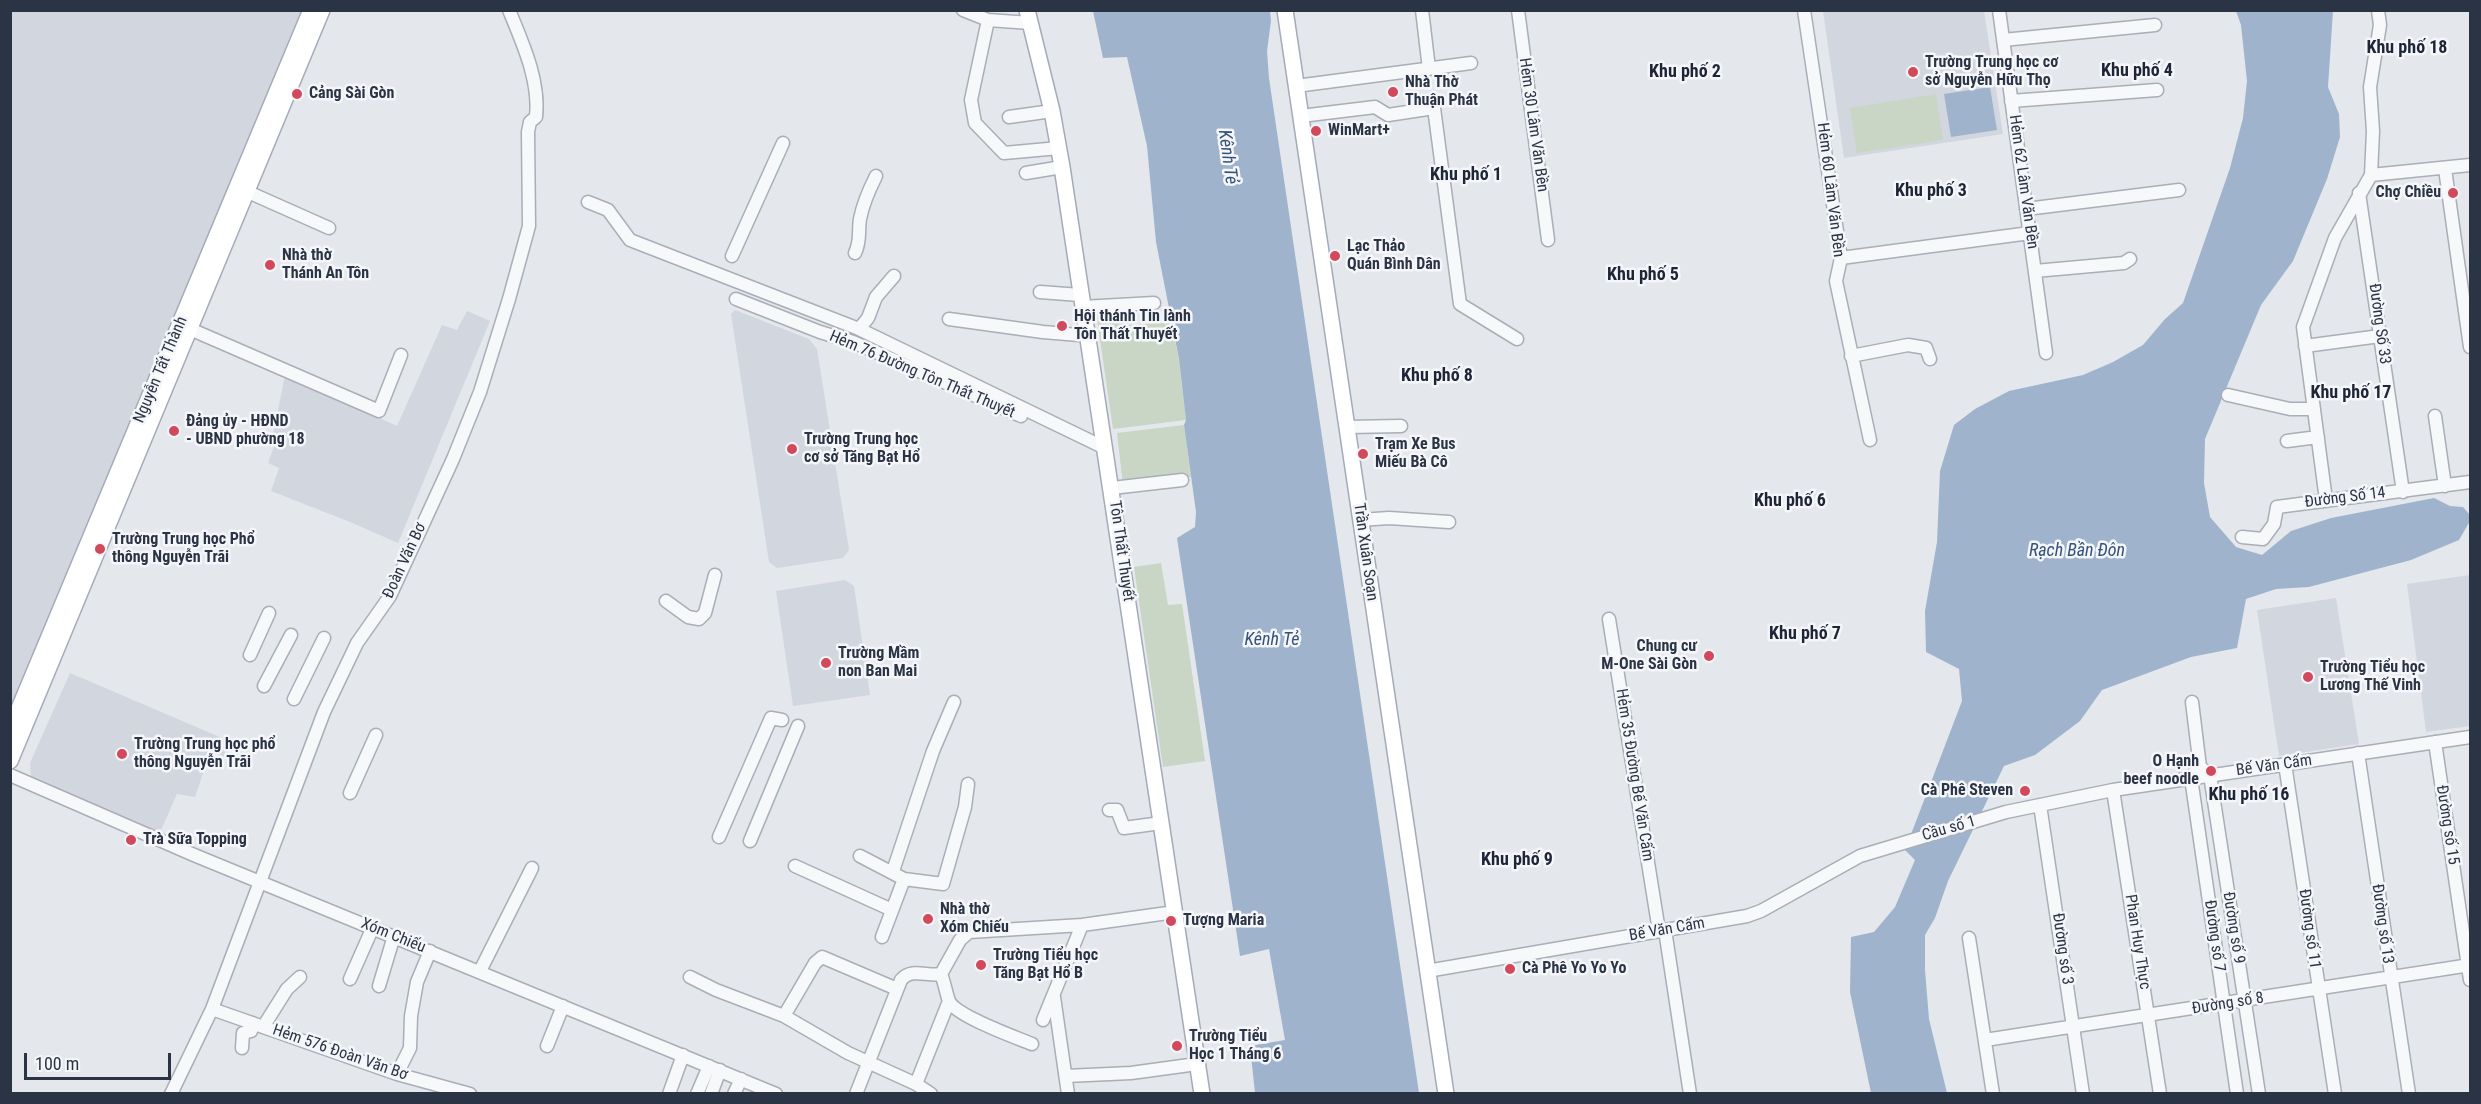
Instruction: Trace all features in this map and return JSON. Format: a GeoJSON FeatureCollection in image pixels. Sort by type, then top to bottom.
{"type":"FeatureCollection","features":[{"type":"Feature","properties":{"kind":"main road","name":"Nguyễn Tất Thành"},"geometry":{"type":"LineString","coordinates":[[10,730],[311,10]]}},
{"type":"Feature","properties":{"kind":"main road","name":"Nguyễn Tất Thành"},"geometry":{"type":"LineString","coordinates":[[10,761],[322,10]]}},
{"type":"Feature","properties":{"kind":"main road","name":"Trần Xuân Soạn"},"geometry":{"type":"LineString","coordinates":[[1285,10],[1446,1094]]}},
{"type":"Feature","properties":{"kind":"main road","name":"Tôn Thất Thuyết"},"geometry":{"type":"LineString","coordinates":[[1029,17],[1059,148],[1202,1094]]}},
{"type":"Feature","properties":{"kind":"street","name":"Đoàn Văn Bơ"},"geometry":{"type":"LineString","coordinates":[[175,1092],[212,1009],[324,712],[357,643],[390,596],[453,459],[480,392],[510,299],[530,226],[528,132],[530,122],[536,117],[538,98],[531,69],[509,10]]}},
{"type":"Feature","properties":{"kind":"street"},"geometry":{"type":"LineString","coordinates":[[963,10],[988,20],[1029,17]]}},
{"type":"Feature","properties":{"kind":"street"},"geometry":{"type":"LineString","coordinates":[[1422,10],[1429,69]]}},
{"type":"Feature","properties":{"kind":"street","name":"Hẻm 30 Lâm Văn Bền"},"geometry":{"type":"LineString","coordinates":[[1518,10],[1548,240]]}},
{"type":"Feature","properties":{"kind":"street","name":"Hẻm 60 Lâm Văn Bền"},"geometry":{"type":"LineString","coordinates":[[1804,10],[1841,258],[1836,281],[1869,440]]}},
{"type":"Feature","properties":{"kind":"street","name":"Hẻm 62 Lâm Văn Bền"},"geometry":{"type":"LineString","coordinates":[[1999,10],[2046,353]]}},
{"type":"Feature","properties":{"kind":"street"},"geometry":{"type":"LineString","coordinates":[[2326,500],[2303,327],[2335,238],[2371,175],[2373,131],[2370,87],[2380,25],[2378,10]]}},
{"type":"Feature","properties":{"kind":"street"},"geometry":{"type":"LineString","coordinates":[[988,20],[971,100],[975,123],[1004,153],[1059,148]]}},
{"type":"Feature","properties":{"kind":"street"},"geometry":{"type":"LineString","coordinates":[[2003,40],[2155,25]]}},
{"type":"Feature","properties":{"kind":"street"},"geometry":{"type":"LineString","coordinates":[[1296,86],[1471,63]]}},
{"type":"Feature","properties":{"kind":"street"},"geometry":{"type":"LineString","coordinates":[[2012,101],[2157,90]]}},
{"type":"Feature","properties":{"kind":"street"},"geometry":{"type":"LineString","coordinates":[[1300,116],[1375,107],[1388,115],[1434,108],[1460,304],[1517,339]]}},
{"type":"Feature","properties":{"kind":"street"},"geometry":{"type":"LineString","coordinates":[[1009,117],[1052,111]]}},
{"type":"Feature","properties":{"kind":"street"},"geometry":{"type":"LineString","coordinates":[[732,256],[783,143]]}},
{"type":"Feature","properties":{"kind":"street"},"geometry":{"type":"LineString","coordinates":[[2371,175],[2470,165]]}},
{"type":"Feature","properties":{"kind":"street"},"geometry":{"type":"LineString","coordinates":[[1026,173],[1062,167]]}},
{"type":"Feature","properties":{"kind":"street"},"geometry":{"type":"LineString","coordinates":[[2445,169],[2470,346]]}},
{"type":"Feature","properties":{"kind":"street"},"geometry":{"type":"LineString","coordinates":[[855,253],[860,243],[860,221],[866,198],[876,176]]}},
{"type":"Feature","properties":{"kind":"street"},"geometry":{"type":"LineString","coordinates":[[2026,209],[2179,190]]}},
{"type":"Feature","properties":{"kind":"street"},"geometry":{"type":"LineString","coordinates":[[248,192],[329,228]]}},
{"type":"Feature","properties":{"kind":"street","name":"Đường Số 33"},"geometry":{"type":"LineString","coordinates":[[2359,193],[2403,492]]}},
{"type":"Feature","properties":{"kind":"street"},"geometry":{"type":"LineString","coordinates":[[588,202],[608,210],[630,240],[859,329],[1106,452]]}},
{"type":"Feature","properties":{"kind":"street"},"geometry":{"type":"LineString","coordinates":[[1841,258],[2030,233]]}},
{"type":"Feature","properties":{"kind":"street"},"geometry":{"type":"LineString","coordinates":[[2035,270],[2124,263],[2130,259]]}},
{"type":"Feature","properties":{"kind":"street"},"geometry":{"type":"LineString","coordinates":[[859,329],[868,318],[876,297],[894,276]]}},
{"type":"Feature","properties":{"kind":"street"},"geometry":{"type":"LineString","coordinates":[[1040,292],[1081,301],[1154,303]]}},
{"type":"Feature","properties":{"kind":"street","name":"Hẻm 76 Đường Tôn Thất Thuyết"},"geometry":{"type":"LineString","coordinates":[[736,299],[863,346],[1106,452]]}},
{"type":"Feature","properties":{"kind":"street"},"geometry":{"type":"LineString","coordinates":[[949,319],[1043,332],[1086,334]]}},
{"type":"Feature","properties":{"kind":"street"},"geometry":{"type":"LineString","coordinates":[[190,329],[379,411],[401,355]]}},
{"type":"Feature","properties":{"kind":"street"},"geometry":{"type":"LineString","coordinates":[[2305,346],[2380,336]]}},
{"type":"Feature","properties":{"kind":"street"},"geometry":{"type":"LineString","coordinates":[[1851,356],[1908,345],[1926,348],[1930,359]]}},
{"type":"Feature","properties":{"kind":"street"},"geometry":{"type":"LineString","coordinates":[[2228,395],[2290,409],[2314,409]]}},
{"type":"Feature","properties":{"kind":"street"},"geometry":{"type":"LineString","coordinates":[[2435,416],[2445,486]]}},
{"type":"Feature","properties":{"kind":"street"},"geometry":{"type":"LineString","coordinates":[[1347,427],[1401,426]]}},
{"type":"Feature","properties":{"kind":"street"},"geometry":{"type":"LineString","coordinates":[[2287,441],[2318,437]]}},
{"type":"Feature","properties":{"kind":"street"},"geometry":{"type":"LineString","coordinates":[[1112,488],[1182,480]]}},
{"type":"Feature","properties":{"kind":"street","name":"Đường Số 14"},"geometry":{"type":"LineString","coordinates":[[2241,537],[2263,539],[2274,524],[2277,507],[2470,482]]}},
{"type":"Feature","properties":{"kind":"street"},"geometry":{"type":"LineString","coordinates":[[1360,520],[1389,518],[1449,522]]}},
{"type":"Feature","properties":{"kind":"street"},"geometry":{"type":"LineString","coordinates":[[666,601],[688,617],[699,620],[705,614],[715,575]]}},
{"type":"Feature","properties":{"kind":"street"},"geometry":{"type":"LineString","coordinates":[[250,655],[269,613]]}},
{"type":"Feature","properties":{"kind":"street","name":"Hẻm 35 Đường Bế Văn Cấm"},"geometry":{"type":"LineString","coordinates":[[1609,619],[1690,1094]]}},
{"type":"Feature","properties":{"kind":"street"},"geometry":{"type":"LineString","coordinates":[[264,686],[291,635]]}},
{"type":"Feature","properties":{"kind":"street"},"geometry":{"type":"LineString","coordinates":[[294,699],[324,638]]}},
{"type":"Feature","properties":{"kind":"street"},"geometry":{"type":"LineString","coordinates":[[892,871],[933,751],[954,702]]}},
{"type":"Feature","properties":{"kind":"street","name":"Đường số 9"},"geometry":{"type":"LineString","coordinates":[[2192,702],[2245,1001],[2259,1094]]}},
{"type":"Feature","properties":{"kind":"street"},"geometry":{"type":"LineString","coordinates":[[719,837],[771,718],[782,720]]}},
{"type":"Feature","properties":{"kind":"street"},"geometry":{"type":"LineString","coordinates":[[750,841],[798,726]]}},
{"type":"Feature","properties":{"kind":"street"},"geometry":{"type":"LineString","coordinates":[[350,793],[376,735]]}},
{"type":"Feature","properties":{"kind":"street","name":"Bế Văn Cấm"},"geometry":{"type":"LineString","coordinates":[[2006,812],[2113,790],[2191,778],[2205,771],[2284,764],[2470,736]]}},
{"type":"Feature","properties":{"kind":"street","name":"Đường số 15"},"geometry":{"type":"LineString","coordinates":[[2434,742],[2470,980]]}},
{"type":"Feature","properties":{"kind":"street","name":"Đường số 13"},"geometry":{"type":"LineString","coordinates":[[2358,753],[2409,1094]]}},
{"type":"Feature","properties":{"kind":"street","name":"Đường số 11"},"geometry":{"type":"LineString","coordinates":[[2284,764],[2335,1094]]}},
{"type":"Feature","properties":{"kind":"street","name":"Xóm Chiếu"},"geometry":{"type":"LineString","coordinates":[[10,775],[261,882],[776,1094]]}},
{"type":"Feature","properties":{"kind":"street","name":"Đường số 7"},"geometry":{"type":"LineString","coordinates":[[2191,778],[2237,1094]]}},
{"type":"Feature","properties":{"kind":"street"},"geometry":{"type":"LineString","coordinates":[[860,856],[904,879],[944,884],[965,807],[968,784]]}},
{"type":"Feature","properties":{"kind":"street","name":"Phan Huy Thực"},"geometry":{"type":"LineString","coordinates":[[2113,790],[2160,1094]]}},
{"type":"Feature","properties":{"kind":"street","name":"Đường số 3"},"geometry":{"type":"LineString","coordinates":[[2040,805],[2082,1094]]}},
{"type":"Feature","properties":{"kind":"street"},"geometry":{"type":"LineString","coordinates":[[1109,810],[1117,810],[1124,828],[1161,823]]}},
{"type":"Feature","properties":{"kind":"street","name":"Cầu số 1"},"geometry":{"type":"LineString","coordinates":[[1892,845],[2006,812]]}},
{"type":"Feature","properties":{"kind":"street","name":"Bế Văn Cấm"},"geometry":{"type":"LineString","coordinates":[[1427,971],[1748,916],[1860,856],[1892,845]]}},
{"type":"Feature","properties":{"kind":"street"},"geometry":{"type":"LineString","coordinates":[[795,866],[892,910]]}},
{"type":"Feature","properties":{"kind":"street"},"geometry":{"type":"LineString","coordinates":[[480,971],[532,868]]}},
{"type":"Feature","properties":{"kind":"street"},"geometry":{"type":"LineString","coordinates":[[882,937],[904,879]]}},
{"type":"Feature","properties":{"kind":"street"},"geometry":{"type":"LineString","coordinates":[[941,974],[960,940],[969,932],[1082,925],[1174,912]]}},
{"type":"Feature","properties":{"kind":"street"},"geometry":{"type":"LineString","coordinates":[[1043,1020],[1082,925]]}},
{"type":"Feature","properties":{"kind":"street"},"geometry":{"type":"LineString","coordinates":[[350,979],[373,927]]}},
{"type":"Feature","properties":{"kind":"street"},"geometry":{"type":"LineString","coordinates":[[380,986],[394,936]]}},
{"type":"Feature","properties":{"kind":"street"},"geometry":{"type":"LineString","coordinates":[[1969,938],[1974,958],[1993,1094]]}},
{"type":"Feature","properties":{"kind":"street"},"geometry":{"type":"LineString","coordinates":[[397,1074],[410,1048],[411,1016],[417,982],[430,951]]}},
{"type":"Feature","properties":{"kind":"street"},"geometry":{"type":"LineString","coordinates":[[784,1016],[814,963],[822,957],[897,989]]}},
{"type":"Feature","properties":{"kind":"street","name":"Đường số 8"},"geometry":{"type":"LineString","coordinates":[[1985,1040],[2469,965]]}},
{"type":"Feature","properties":{"kind":"street"},"geometry":{"type":"LineString","coordinates":[[856,1094],[904,976],[915,973],[930,976],[941,974]]}},
{"type":"Feature","properties":{"kind":"street"},"geometry":{"type":"LineString","coordinates":[[916,1084],[949,1001],[948,988],[941,974]]}},
{"type":"Feature","properties":{"kind":"street"},"geometry":{"type":"LineString","coordinates":[[242,1048],[243,1033],[251,1031],[258,1025],[287,988],[300,977]]}},
{"type":"Feature","properties":{"kind":"street"},"geometry":{"type":"LineString","coordinates":[[690,977],[716,990],[784,1016],[848,1053],[916,1084],[931,1094]]}},
{"type":"Feature","properties":{"kind":"street"},"geometry":{"type":"LineString","coordinates":[[1054,997],[1068,1094]]}},
{"type":"Feature","properties":{"kind":"street"},"geometry":{"type":"LineString","coordinates":[[949,1001],[956,1009],[978,1021],[1032,1044]]}},
{"type":"Feature","properties":{"kind":"street"},"geometry":{"type":"LineString","coordinates":[[547,1046],[563,1006]]}},
{"type":"Feature","properties":{"kind":"street","name":"Hẻm 576 Đoàn Văn Bơ"},"geometry":{"type":"LineString","coordinates":[[212,1009],[397,1074],[470,1094]]}},
{"type":"Feature","properties":{"kind":"street"},"geometry":{"type":"LineString","coordinates":[[669,1094],[683,1055]]}},
{"type":"Feature","properties":{"kind":"street"},"geometry":{"type":"LineString","coordinates":[[1066,1076],[1131,1073],[1197,1064]]}},
{"type":"Feature","properties":{"kind":"street"},"geometry":{"type":"LineString","coordinates":[[697,1094],[714,1068]]}},
{"type":"Feature","properties":{"kind":"street"},"geometry":{"type":"LineString","coordinates":[[711,1094],[714,1068]]}},
{"type":"Feature","properties":{"kind":"street"},"geometry":{"type":"LineString","coordinates":[[734,1094],[741,1079]]}},
{"type":"Feature","properties":{"kind":"shaded area"},"geometry":{"type":"Polygon","coordinates":[[[11,11],[303,11],[11,710],[11,11]]]}},
{"type":"Feature","properties":{"kind":"shaded area","name":"Trường Trung học cơ sở Nguyễn Hữu Thọ"},"geometry":{"type":"Polygon","coordinates":[[[1823,11],[1984,11],[2003,134],[1844,158],[1823,11]]]}},
{"type":"Feature","properties":{"kind":"shaded area","name":"Trường Trung học cơ sở Tăng Bạt Hổ"},"geometry":{"type":"Polygon","coordinates":[[[735,310],[809,339],[817,349],[849,550],[843,558],[777,568],[769,562],[731,314],[735,310]]]}},
{"type":"Feature","properties":{"kind":"shaded area"},"geometry":{"type":"Polygon","coordinates":[[[467,311],[490,321],[398,543],[271,491],[279,468],[268,463],[277,438],[273,435],[285,375],[397,426],[442,325],[457,330],[467,311]]]}},
{"type":"Feature","properties":{"kind":"shaded area"},"geometry":{"type":"Polygon","coordinates":[[[2470,575],[2470,726],[2426,732],[2407,584],[2470,575]]]}},
{"type":"Feature","properties":{"kind":"shaded area","name":"Trường Mầm non Ban Mai"},"geometry":{"type":"Polygon","coordinates":[[[845,580],[854,586],[870,695],[793,706],[776,591],[845,580]]]}},
{"type":"Feature","properties":{"kind":"shaded area","name":"Trường Tiểu học Lương Thế Vinh"},"geometry":{"type":"Polygon","coordinates":[[[2336,598],[2359,744],[2279,756],[2257,610],[2336,598]]]}},
{"type":"Feature","properties":{"kind":"shaded area","name":"Trường Trung học phổ thông Nguyễn Trãi"},"geometry":{"type":"Polygon","coordinates":[[[70,673],[229,741],[224,756],[210,752],[195,797],[177,794],[158,837],[31,778],[30,763],[70,673]]]}},
{"type":"Feature","properties":{"kind":"green space"},"geometry":{"type":"Polygon","coordinates":[[[1936,94],[1943,140],[1857,153],[1850,108],[1936,94]]]}},
{"type":"Feature","properties":{"kind":"green space"},"geometry":{"type":"Polygon","coordinates":[[[1127,310],[1128,325],[1171,322],[1179,360],[1186,420],[1113,429],[1096,312],[1127,310]]]}},
{"type":"Feature","properties":{"kind":"green space"},"geometry":{"type":"Polygon","coordinates":[[[1184,425],[1191,477],[1123,485],[1117,433],[1184,425]]]}},
{"type":"Feature","properties":{"kind":"green space"},"geometry":{"type":"Polygon","coordinates":[[[1161,563],[1168,605],[1182,604],[1205,761],[1163,767],[1134,567],[1161,563]]]}},
{"type":"Feature","properties":{"kind":"water","name":"Kênh Tẻ"},"geometry":{"type":"Polygon","coordinates":[[[1093,11],[1270,11],[1267,51],[1269,78],[1419,1093],[1255,1093],[1250,1046],[1285,1040],[1269,949],[1240,956],[1177,538],[1195,527],[1196,512],[1184,425],[1186,420],[1179,359],[1156,242],[1147,146],[1127,57],[1103,58],[1093,11]]]}},
{"type":"Feature","properties":{"kind":"water","name":"Rạch Bần Đôn"},"geometry":{"type":"Polygon","coordinates":[[[2236,11],[2333,11],[2328,87],[2339,114],[2340,137],[2327,179],[2293,261],[2261,305],[2205,439],[2204,483],[2210,517],[2236,547],[2262,555],[2291,531],[2331,518],[2434,498],[2450,506],[2463,507],[2470,515],[2470,521],[2459,540],[2411,560],[2309,587],[2276,589],[2246,599],[2237,648],[2191,657],[2102,690],[2080,721],[2035,755],[2004,766],[1948,881],[1935,918],[1925,935],[1929,1019],[1947,1093],[1871,1093],[1850,992],[1851,937],[1874,932],[1895,907],[1915,860],[1905,850],[1962,701],[1959,669],[1926,652],[1925,611],[1937,542],[1940,471],[1954,425],[1975,409],[2009,391],[2083,375],[2113,362],[2143,345],[2165,319],[2183,303],[2230,168],[2243,118],[2247,81],[2241,25],[2236,11]]]}},
{"type":"Feature","properties":{"kind":"water"},"geometry":{"type":"Polygon","coordinates":[[[1990,87],[1997,130],[1951,137],[1944,94],[1990,87]]]}},
{"type":"Feature","properties":{"kind":"place","name":"Trường Trung học cơ sở Nguyễn Hữu Thọ"},"geometry":{"type":"Point","coordinates":[1913,72]}},
{"type":"Feature","properties":{"kind":"place","name":"Nhà Thờ Thuận Phát"},"geometry":{"type":"Point","coordinates":[1393,92]}},
{"type":"Feature","properties":{"kind":"place","name":"Cảng Sài Gòn"},"geometry":{"type":"Point","coordinates":[297,94]}},
{"type":"Feature","properties":{"kind":"place","name":"WinMart+"},"geometry":{"type":"Point","coordinates":[1316,131]}},
{"type":"Feature","properties":{"kind":"place","name":"Chợ Chiều"},"geometry":{"type":"Point","coordinates":[2453,193]}},
{"type":"Feature","properties":{"kind":"place","name":"Lạc Thảo Quán Bình Dân"},"geometry":{"type":"Point","coordinates":[1335,256]}},
{"type":"Feature","properties":{"kind":"place","name":"Nhà thờ Thánh An Tôn"},"geometry":{"type":"Point","coordinates":[270,265]}},
{"type":"Feature","properties":{"kind":"place","name":"Hội thánh Tin lành Tôn Thất Thuyết"},"geometry":{"type":"Point","coordinates":[1062,326]}},
{"type":"Feature","properties":{"kind":"place","name":"Đảng ủy - HĐND - UBND phường 18"},"geometry":{"type":"Point","coordinates":[174,431]}},
{"type":"Feature","properties":{"kind":"place","name":"Trường Trung học cơ sở Tăng Bạt Hổ"},"geometry":{"type":"Point","coordinates":[792,449]}},
{"type":"Feature","properties":{"kind":"place","name":"Trạm Xe Bus Miếu Bà Cô"},"geometry":{"type":"Point","coordinates":[1363,454]}},
{"type":"Feature","properties":{"kind":"place","name":"Trường Trung học Phổ thông Nguyễn Trãi"},"geometry":{"type":"Point","coordinates":[100,549]}},
{"type":"Feature","properties":{"kind":"place","name":"Chung cư M-One Sài Gòn"},"geometry":{"type":"Point","coordinates":[1709,656]}},
{"type":"Feature","properties":{"kind":"place","name":"Trường Mầm non Ban Mai"},"geometry":{"type":"Point","coordinates":[826,663]}},
{"type":"Feature","properties":{"kind":"place","name":"Trường Tiểu học Lương Thế Vinh"},"geometry":{"type":"Point","coordinates":[2308,677]}},
{"type":"Feature","properties":{"kind":"place","name":"Trường Trung học phổ thông Nguyễn Trãi"},"geometry":{"type":"Point","coordinates":[122,754]}},
{"type":"Feature","properties":{"kind":"place","name":"O Hạnh beef noodle"},"geometry":{"type":"Point","coordinates":[2211,771]}},
{"type":"Feature","properties":{"kind":"place","name":"Cà Phê Steven"},"geometry":{"type":"Point","coordinates":[2025,791]}},
{"type":"Feature","properties":{"kind":"place","name":"Trà Sữa Topping"},"geometry":{"type":"Point","coordinates":[131,840]}},
{"type":"Feature","properties":{"kind":"place","name":"Nhà thờ Xóm Chiếu"},"geometry":{"type":"Point","coordinates":[928,919]}},
{"type":"Feature","properties":{"kind":"place","name":"Tượng Maria"},"geometry":{"type":"Point","coordinates":[1171,921]}},
{"type":"Feature","properties":{"kind":"place","name":"Trường Tiểu học Tăng Bạt Hổ B"},"geometry":{"type":"Point","coordinates":[981,965]}},
{"type":"Feature","properties":{"kind":"place","name":"Cà Phê Yo Yo Yo"},"geometry":{"type":"Point","coordinates":[1510,969]}},
{"type":"Feature","properties":{"kind":"place","name":"Trường Tiểu Học 1 Tháng 6"},"geometry":{"type":"Point","coordinates":[1177,1046]}},
{"type":"Feature","properties":{"kind":"district","name":"Khu phố 18"},"geometry":{"type":"Point","coordinates":[2407,48]}},
{"type":"Feature","properties":{"kind":"district","name":"Khu phố 4"},"geometry":{"type":"Point","coordinates":[2137,71]}},
{"type":"Feature","properties":{"kind":"district","name":"Khu phố 2"},"geometry":{"type":"Point","coordinates":[1685,72]}},
{"type":"Feature","properties":{"kind":"district","name":"Khu phố 1"},"geometry":{"type":"Point","coordinates":[1466,175]}},
{"type":"Feature","properties":{"kind":"district","name":"Khu phố 3"},"geometry":{"type":"Point","coordinates":[1931,191]}},
{"type":"Feature","properties":{"kind":"district","name":"Khu phố 5"},"geometry":{"type":"Point","coordinates":[1643,275]}},
{"type":"Feature","properties":{"kind":"district","name":"Khu phố 8"},"geometry":{"type":"Point","coordinates":[1437,376]}},
{"type":"Feature","properties":{"kind":"district","name":"Khu phố 17"},"geometry":{"type":"Point","coordinates":[2351,393]}},
{"type":"Feature","properties":{"kind":"district","name":"Khu phố 6"},"geometry":{"type":"Point","coordinates":[1790,501]}},
{"type":"Feature","properties":{"kind":"district","name":"Khu phố 7"},"geometry":{"type":"Point","coordinates":[1805,634]}},
{"type":"Feature","properties":{"kind":"district","name":"Khu phố 16"},"geometry":{"type":"Point","coordinates":[2249,795]}},
{"type":"Feature","properties":{"kind":"district","name":"Khu phố 9"},"geometry":{"type":"Point","coordinates":[1517,860]}}]}
